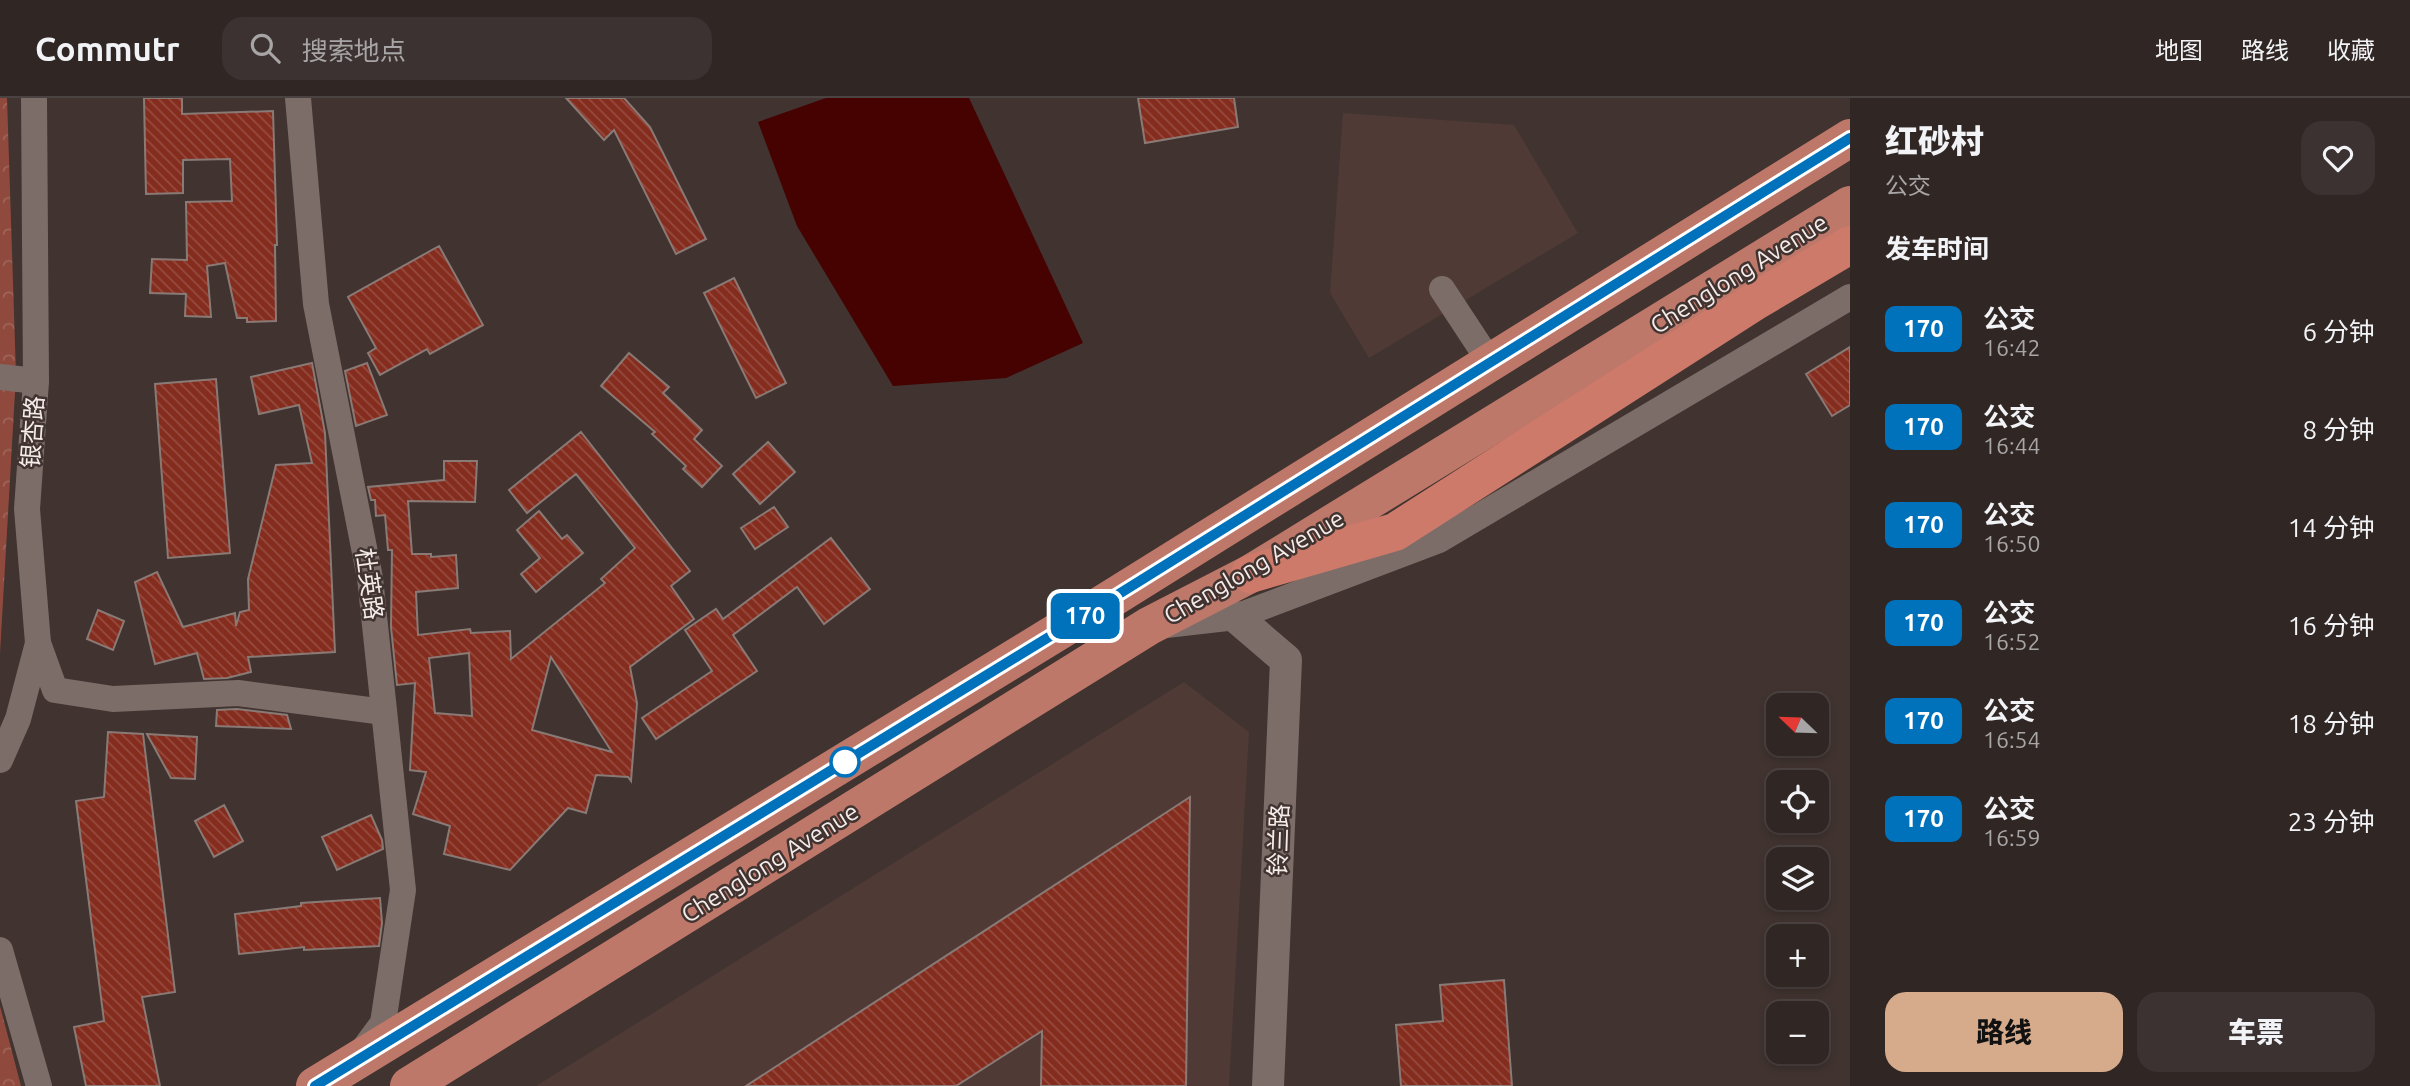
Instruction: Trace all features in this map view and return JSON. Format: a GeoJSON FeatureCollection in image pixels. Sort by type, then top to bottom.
{"type":"FeatureCollection","features":[{"type":"Feature","properties":{"kind":"highway","name":"Chenglong Avenue"},"geometry":{"type":"LineString","coordinates":[[315,1086],[1086,615],[1850,138]]}},
{"type":"Feature","properties":{"kind":"highway","name":"Chenglong Avenue"},"geometry":{"type":"LineString","coordinates":[[409,1086],[1149,626],[1250,574],[1850,205]]}},
{"type":"Feature","properties":{"kind":"highway"},"geometry":{"type":"LineString","coordinates":[[1250,574],[1395,532],[1743,309],[1850,245]]}},
{"type":"Feature","properties":{"kind":"street","name":"银杏路"},"geometry":{"type":"LineString","coordinates":[[0,760],[18,719],[38,643],[27,509],[36,381],[34,98]]}},
{"type":"Feature","properties":{"kind":"street","name":"杜英路"},"geometry":{"type":"LineString","coordinates":[[298,98],[316,304],[370,578],[403,890],[383,1023],[353,1063]]}},
{"type":"Feature","properties":{"kind":"street"},"geometry":{"type":"LineString","coordinates":[[1442,289],[1490,362]]}},
{"type":"Feature","properties":{"kind":"street"},"geometry":{"type":"LineString","coordinates":[[1149,626],[1236,617],[1439,540],[1850,297]]}},
{"type":"Feature","properties":{"kind":"street"},"geometry":{"type":"LineString","coordinates":[[0,377],[36,381]]}},
{"type":"Feature","properties":{"kind":"street","name":"铃兰路"},"geometry":{"type":"LineString","coordinates":[[1236,617],[1286,660],[1268,1086]]}},
{"type":"Feature","properties":{"kind":"street"},"geometry":{"type":"LineString","coordinates":[[38,643],[55,690],[113,699],[237,693],[384,712]]}},
{"type":"Feature","properties":{"kind":"street"},"geometry":{"type":"LineString","coordinates":[[0,950],[39,1086]]}},
{"type":"Feature","properties":{"kind":"shaded area"},"geometry":{"type":"Polygon","coordinates":[[[826,98],[969,98],[1083,343],[1006,378],[893,386],[797,226],[758,122],[826,98]]]}},
{"type":"Feature","properties":{"kind":"shaded area"},"geometry":{"type":"Polygon","coordinates":[[[1343,113],[1514,125],[1578,233],[1369,358],[1330,293],[1343,113]]]}},
{"type":"Feature","properties":{"kind":"shaded area"},"geometry":{"type":"Polygon","coordinates":[[[1184,682],[1249,732],[1229,1086],[536,1086],[1184,682]]]}},
{"type":"Feature","properties":{"kind":"green space"},"geometry":{"type":"Polygon","coordinates":[[[0,98],[7,98],[16,375],[0,653],[0,98]]]}},
{"type":"Feature","properties":{"kind":"green space"},"geometry":{"type":"Polygon","coordinates":[[[0,1006],[21,1086],[0,1086],[0,1006]]]}},
{"type":"Feature","properties":{"kind":"building"},"geometry":{"type":"Polygon","coordinates":[[[144,98],[182,98],[182,114],[273,111],[276,321],[247,322],[247,318],[237,318],[225,263],[207,266],[211,317],[185,316],[186,294],[150,293],[152,259],[187,260],[186,202],[232,201],[230,159],[183,160],[183,193],[146,194],[144,98]]]}},
{"type":"Feature","properties":{"kind":"building"},"geometry":{"type":"Polygon","coordinates":[[[566,98],[624,98],[650,127],[706,239],[676,254],[614,130],[604,140],[566,98]]]}},
{"type":"Feature","properties":{"kind":"building"},"geometry":{"type":"Polygon","coordinates":[[[1138,98],[1234,98],[1238,127],[1145,143],[1138,98]]]}},
{"type":"Feature","properties":{"kind":"building"},"geometry":{"type":"Polygon","coordinates":[[[439,246],[483,325],[430,354],[427,349],[380,375],[368,353],[376,348],[348,297],[439,246]]]}},
{"type":"Feature","properties":{"kind":"building"},"geometry":{"type":"Polygon","coordinates":[[[734,278],[786,383],[756,398],[704,293],[734,278]]]}},
{"type":"Feature","properties":{"kind":"building"},"geometry":{"type":"Polygon","coordinates":[[[1850,347],[1850,405],[1832,416],[1806,374],[1850,347]]]}},
{"type":"Feature","properties":{"kind":"building"},"geometry":{"type":"Polygon","coordinates":[[[629,353],[669,387],[663,393],[702,430],[694,439],[722,466],[702,487],[683,469],[686,466],[652,434],[655,432],[601,386],[629,353]]]}},
{"type":"Feature","properties":{"kind":"building"},"geometry":{"type":"Polygon","coordinates":[[[312,363],[325,433],[335,652],[248,657],[251,672],[227,678],[204,679],[197,653],[155,664],[135,582],[157,572],[183,627],[235,613],[236,626],[240,612],[249,610],[248,579],[276,465],[312,463],[299,405],[259,414],[251,377],[312,363]]]}},
{"type":"Feature","properties":{"kind":"building"},"geometry":{"type":"Polygon","coordinates":[[[367,363],[387,415],[356,426],[345,371],[367,363]]]}},
{"type":"Feature","properties":{"kind":"building"},"geometry":{"type":"Polygon","coordinates":[[[216,379],[230,553],[168,558],[155,384],[216,379]]]}},
{"type":"Feature","properties":{"kind":"building"},"geometry":{"type":"Polygon","coordinates":[[[581,432],[690,571],[671,586],[694,619],[630,667],[637,703],[631,781],[628,777],[596,775],[586,813],[568,808],[510,870],[444,854],[450,826],[413,814],[426,772],[410,770],[415,683],[397,685],[391,627],[392,550],[388,550],[385,515],[376,516],[375,500],[371,500],[368,487],[444,480],[444,461],[477,461],[475,502],[408,501],[412,554],[431,554],[431,557],[456,555],[458,588],[416,592],[418,635],[470,629],[471,633],[510,631],[511,659],[605,583],[601,579],[635,548],[576,474],[527,513],[509,490],[581,432]],[[469,653],[429,658],[435,713],[472,716],[469,653]],[[551,657],[532,730],[612,752],[551,657]]]}},
{"type":"Feature","properties":{"kind":"building"},"geometry":{"type":"Polygon","coordinates":[[[768,442],[795,472],[760,504],[733,474],[768,442]]]}},
{"type":"Feature","properties":{"kind":"building"},"geometry":{"type":"Polygon","coordinates":[[[774,507],[788,527],[755,549],[741,528],[774,507]]]}},
{"type":"Feature","properties":{"kind":"building"},"geometry":{"type":"Polygon","coordinates":[[[539,511],[562,539],[567,535],[583,553],[536,592],[521,574],[540,558],[517,530],[539,511]]]}},
{"type":"Feature","properties":{"kind":"building"},"geometry":{"type":"Polygon","coordinates":[[[831,538],[870,589],[824,624],[797,587],[733,635],[757,671],[656,739],[642,718],[712,671],[685,630],[716,609],[723,619],[831,538]]]}},
{"type":"Feature","properties":{"kind":"building"},"geometry":{"type":"Polygon","coordinates":[[[98,610],[124,621],[113,650],[87,639],[98,610]]]}},
{"type":"Feature","properties":{"kind":"building"},"geometry":{"type":"Polygon","coordinates":[[[237,709],[287,715],[291,729],[216,726],[217,710],[237,709]]]}},
{"type":"Feature","properties":{"kind":"building"},"geometry":{"type":"Polygon","coordinates":[[[108,732],[143,734],[175,992],[142,997],[160,1086],[86,1086],[74,1027],[104,1021],[76,801],[104,797],[108,732]]]}},
{"type":"Feature","properties":{"kind":"building"},"geometry":{"type":"Polygon","coordinates":[[[147,734],[197,737],[195,779],[171,778],[147,734]]]}},
{"type":"Feature","properties":{"kind":"building"},"geometry":{"type":"Polygon","coordinates":[[[1190,797],[1186,1086],[1041,1086],[1042,1031],[956,1086],[746,1086],[1190,797]]]}},
{"type":"Feature","properties":{"kind":"building"},"geometry":{"type":"Polygon","coordinates":[[[224,805],[243,841],[214,857],[195,821],[224,805]]]}},
{"type":"Feature","properties":{"kind":"building"},"geometry":{"type":"Polygon","coordinates":[[[371,815],[383,849],[337,870],[322,837],[371,815]]]}},
{"type":"Feature","properties":{"kind":"building"},"geometry":{"type":"Polygon","coordinates":[[[380,898],[382,923],[379,946],[304,950],[304,947],[239,954],[235,914],[301,906],[301,903],[380,898]]]}},
{"type":"Feature","properties":{"kind":"building"},"geometry":{"type":"Polygon","coordinates":[[[1504,980],[1512,1086],[1401,1086],[1396,1025],[1443,1021],[1440,985],[1504,980]]]}},
{"type":"Feature","properties":{"kind":"bus line","name":"170"},"geometry":{"type":"LineString","coordinates":[[315,1086],[1098,607],[1850,138]]}}]}
